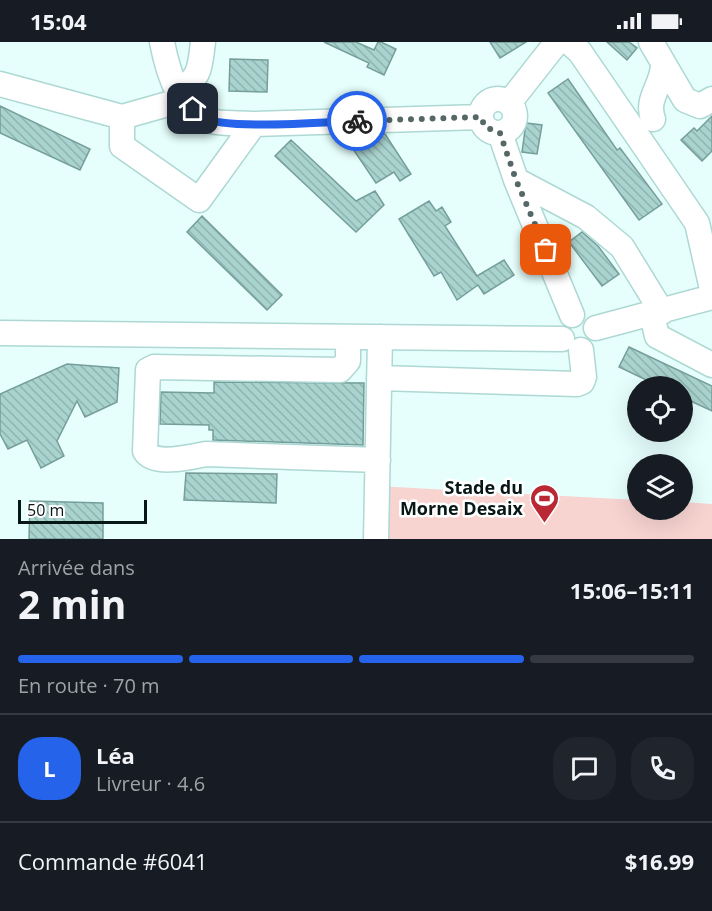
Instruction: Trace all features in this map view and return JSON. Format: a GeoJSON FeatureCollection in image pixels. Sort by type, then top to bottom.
{"type":"FeatureCollection","features":[{"type":"Feature","properties":{"kind":"street"},"geometry":{"type":"LineString","coordinates":[[162,42],[180,95],[204,118],[216,122],[254,124],[481,117]]}},
{"type":"Feature","properties":{"kind":"street"},"geometry":{"type":"LineString","coordinates":[[0,84],[122,117],[180,95],[196,77],[203,42]]}},
{"type":"Feature","properties":{"kind":"street"},"geometry":{"type":"LineString","coordinates":[[509,103],[557,42]]}},
{"type":"Feature","properties":{"kind":"street"},"geometry":{"type":"LineString","coordinates":[[569,42],[580,52],[697,223],[712,289]]}},
{"type":"Feature","properties":{"kind":"street"},"geometry":{"type":"LineString","coordinates":[[651,42],[685,100],[700,106],[712,99]]}},
{"type":"Feature","properties":{"kind":"street"},"geometry":{"type":"LineString","coordinates":[[653,119],[650,102],[663,74],[663,63]]}},
{"type":"Feature","properties":{"kind":"street"},"geometry":{"type":"LineString","coordinates":[[500,133],[513,123],[515,112],[509,103],[493,100],[484,107],[481,117],[485,127],[500,133],[516,180],[572,315]]}},
{"type":"Feature","properties":{"kind":"street"},"geometry":{"type":"LineString","coordinates":[[122,117],[122,146],[200,200],[254,124]]}},
{"type":"Feature","properties":{"kind":"street"},"geometry":{"type":"LineString","coordinates":[[516,180],[591,220],[622,247],[657,313],[657,336],[712,365]]}},
{"type":"Feature","properties":{"kind":"street"},"geometry":{"type":"LineString","coordinates":[[596,328],[712,297]]}},
{"type":"Feature","properties":{"kind":"street"},"geometry":{"type":"LineString","coordinates":[[0,333],[380,337],[592,345],[596,328],[589,318],[572,315]]}},
{"type":"Feature","properties":{"kind":"street"},"geometry":{"type":"LineString","coordinates":[[379,378],[577,384],[582,382],[584,377],[571,345],[561,328],[572,315]]}},
{"type":"Feature","properties":{"kind":"street"},"geometry":{"type":"LineString","coordinates":[[348,337],[348,361],[340,370],[154,367],[148,370],[145,451],[154,458],[175,459],[206,454],[378,460]]}},
{"type":"Feature","properties":{"kind":"street"},"geometry":{"type":"LineString","coordinates":[[376,539],[380,337]]}},
{"type":"Feature","properties":{"kind":"shaded area","name":"Stade du Morne Desaix"},"geometry":{"type":"Polygon","coordinates":[[[377,486],[627,499],[627,520],[693,520],[693,503],[712,504],[712,539],[376,539],[377,486]]]}},
{"type":"Feature","properties":{"kind":"building"},"geometry":{"type":"Polygon","coordinates":[[[324,42],[356,42],[374,50],[378,42],[381,42],[396,49],[384,75],[367,67],[369,63],[324,42]]]}},
{"type":"Feature","properties":{"kind":"building"},"geometry":{"type":"Polygon","coordinates":[[[490,42],[526,42],[500,58],[490,42]]]}},
{"type":"Feature","properties":{"kind":"building"},"geometry":{"type":"Polygon","coordinates":[[[607,42],[629,42],[637,48],[627,60],[607,42]]]}},
{"type":"Feature","properties":{"kind":"building"},"geometry":{"type":"Polygon","coordinates":[[[230,59],[268,60],[267,92],[229,91],[230,59]]]}},
{"type":"Feature","properties":{"kind":"building"},"geometry":{"type":"Polygon","coordinates":[[[568,79],[617,150],[620,148],[662,204],[639,220],[548,93],[568,79]]]}},
{"type":"Feature","properties":{"kind":"building"},"geometry":{"type":"Polygon","coordinates":[[[0,106],[90,149],[80,170],[0,133],[0,106]]]}},
{"type":"Feature","properties":{"kind":"building"},"geometry":{"type":"Polygon","coordinates":[[[712,116],[712,151],[702,161],[681,140],[694,128],[697,131],[712,116]]]}},
{"type":"Feature","properties":{"kind":"building"},"geometry":{"type":"Polygon","coordinates":[[[526,123],[542,125],[537,154],[522,152],[526,123]]]}},
{"type":"Feature","properties":{"kind":"building"},"geometry":{"type":"Polygon","coordinates":[[[385,134],[411,174],[400,181],[394,172],[376,183],[353,149],[374,135],[385,134]]]}},
{"type":"Feature","properties":{"kind":"building"},"geometry":{"type":"Polygon","coordinates":[[[291,140],[356,201],[375,191],[384,205],[356,232],[275,156],[291,140]]]}},
{"type":"Feature","properties":{"kind":"building"},"geometry":{"type":"Polygon","coordinates":[[[429,201],[436,211],[442,207],[451,222],[445,226],[477,276],[504,260],[514,275],[484,294],[478,285],[457,300],[441,272],[434,276],[399,219],[429,201]]]}},
{"type":"Feature","properties":{"kind":"building"},"geometry":{"type":"Polygon","coordinates":[[[202,216],[282,295],[267,310],[187,232],[202,216]]]}},
{"type":"Feature","properties":{"kind":"building"},"geometry":{"type":"Polygon","coordinates":[[[582,232],[598,246],[619,274],[602,286],[569,242],[582,232]]]}},
{"type":"Feature","properties":{"kind":"building"},"geometry":{"type":"Polygon","coordinates":[[[629,347],[691,376],[638,376],[619,367],[629,347]]]}},
{"type":"Feature","properties":{"kind":"building"},"geometry":{"type":"Polygon","coordinates":[[[67,364],[119,368],[117,402],[85,417],[77,401],[57,441],[64,456],[41,468],[27,440],[8,449],[0,434],[0,394],[67,364]]]}},
{"type":"Feature","properties":{"kind":"building"},"geometry":{"type":"Polygon","coordinates":[[[693,377],[712,386],[712,411],[693,402],[693,377]]]}},
{"type":"Feature","properties":{"kind":"building"},"geometry":{"type":"Polygon","coordinates":[[[214,382],[364,383],[363,445],[213,440],[213,430],[209,430],[209,425],[160,424],[161,392],[214,393],[214,382]]]}},
{"type":"Feature","properties":{"kind":"building"},"geometry":{"type":"Polygon","coordinates":[[[186,473],[277,474],[276,503],[184,500],[186,473]]]}},
{"type":"Feature","properties":{"kind":"building"},"geometry":{"type":"Polygon","coordinates":[[[30,501],[103,503],[103,539],[29,539],[30,501]]]}},
{"type":"Feature","properties":{"kind":"way so far"},"geometry":{"type":"LineString","coordinates":[[357,121],[481,117],[485,127],[495,133],[500,133],[516,180],[546,250]]}},
{"type":"Feature","properties":{"kind":"place","name":"Stade du Morne Desaix"},"geometry":{"type":"Point","coordinates":[544,524]}},
{"type":"Feature","properties":{"kind":"route"},"geometry":{"type":"LineString","coordinates":[[193,109],[204,118],[216,122],[254,124],[357,121]]}}]}
